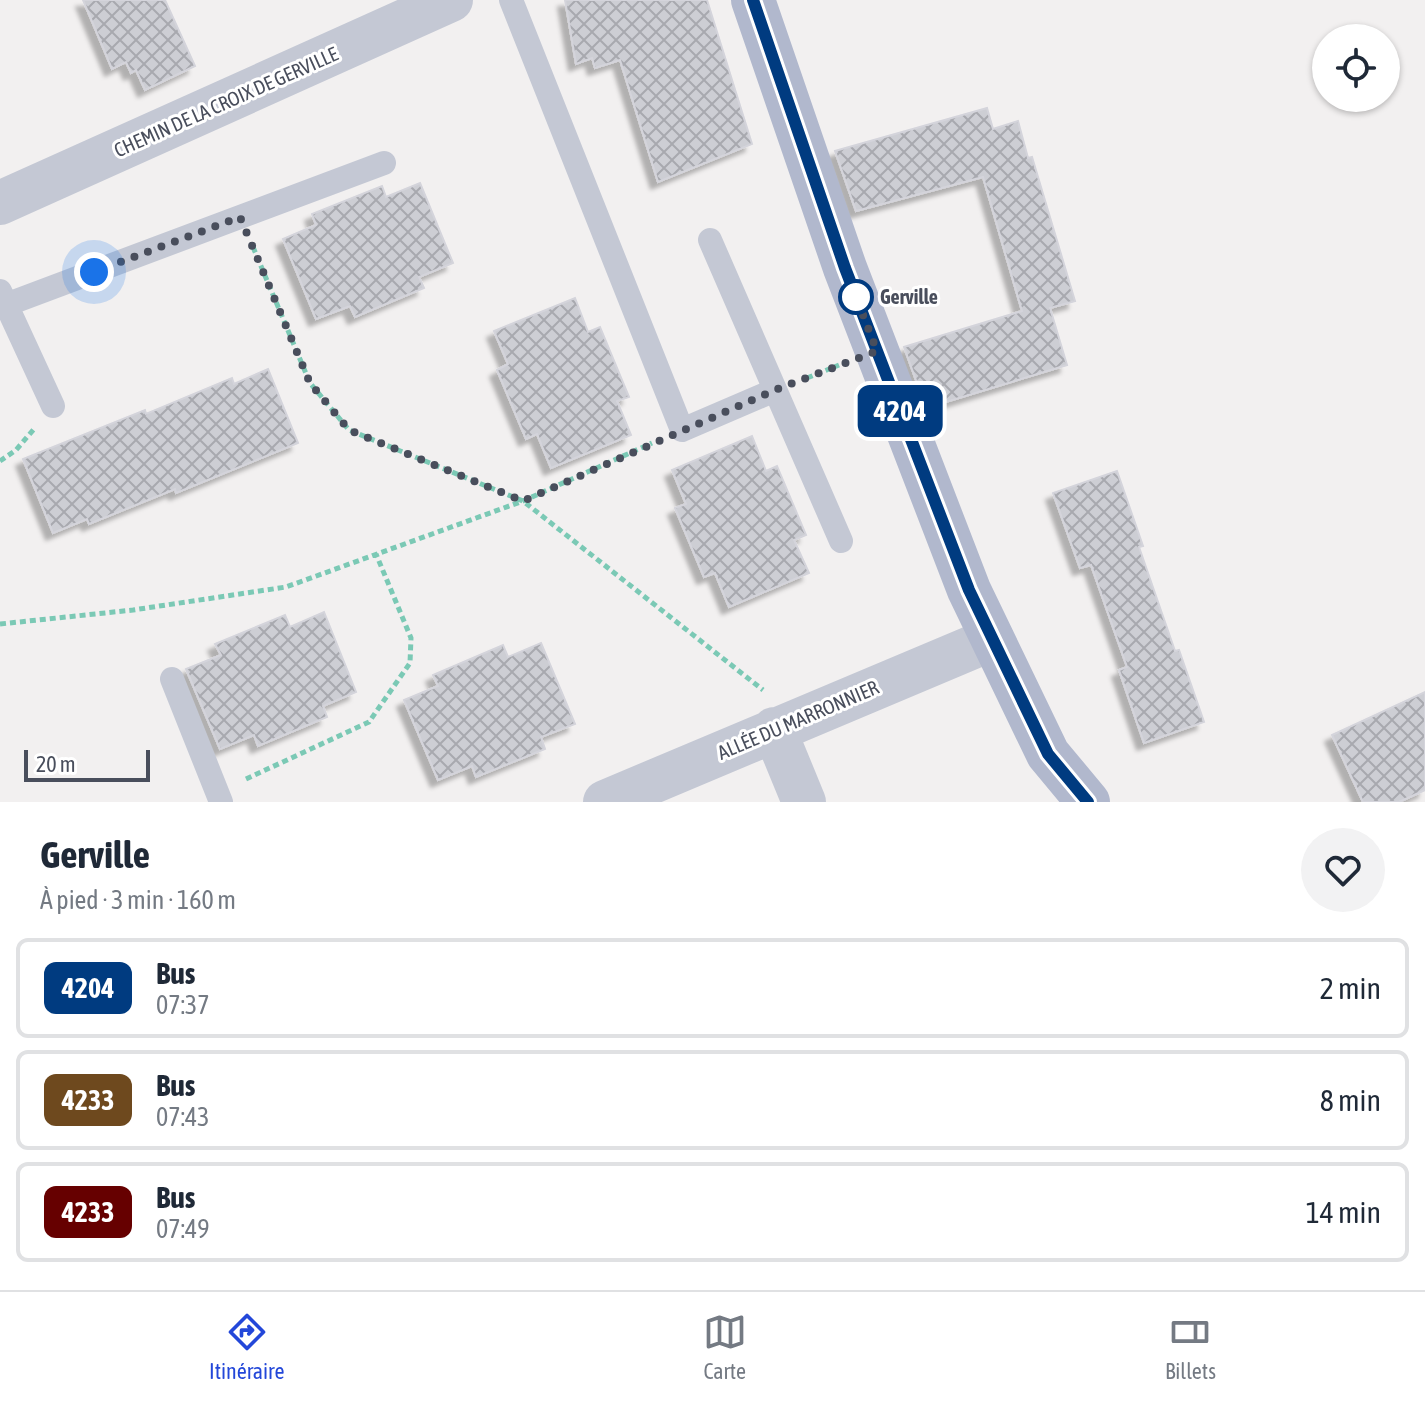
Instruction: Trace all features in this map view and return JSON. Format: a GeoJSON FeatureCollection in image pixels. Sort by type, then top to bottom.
{"type":"FeatureCollection","features":[{"type":"Feature","properties":{"kind":"main road"},"geometry":{"type":"LineString","coordinates":[[753,0],[829,223],[969,590],[1048,754],[1088,802]]}},
{"type":"Feature","properties":{"kind":"street","name":"CHEMIN DE LA CROIX DE GERVILLE"},"geometry":{"type":"LineString","coordinates":[[0,203],[451,0]]}},
{"type":"Feature","properties":{"kind":"street","name":"ALLÉE DU MARRONNIER"},"geometry":{"type":"LineString","coordinates":[[605,802],[992,639]]}},
{"type":"Feature","properties":{"kind":"street"},"geometry":{"type":"LineString","coordinates":[[787,724],[804,802]]}},
{"type":"Feature","properties":{"kind":"lane"},"geometry":{"type":"LineString","coordinates":[[511,0],[682,430],[775,390]]}},
{"type":"Feature","properties":{"kind":"lane"},"geometry":{"type":"LineString","coordinates":[[53,406],[2,301],[384,163]]}},
{"type":"Feature","properties":{"kind":"lane"},"geometry":{"type":"LineString","coordinates":[[710,240],[841,541]]}},
{"type":"Feature","properties":{"kind":"lane"},"geometry":{"type":"LineString","coordinates":[[172,679],[219,797]]}},
{"type":"Feature","properties":{"kind":"path"},"geometry":{"type":"LineString","coordinates":[[240,217],[310,383],[349,430],[523,501],[787,724]]}},
{"type":"Feature","properties":{"kind":"path"},"geometry":{"type":"LineString","coordinates":[[775,390],[877,351]]}},
{"type":"Feature","properties":{"kind":"path"},"geometry":{"type":"LineString","coordinates":[[0,461],[16,450],[53,406]]}},
{"type":"Feature","properties":{"kind":"path"},"geometry":{"type":"LineString","coordinates":[[0,624],[133,610],[286,587],[523,501],[682,430]]}},
{"type":"Feature","properties":{"kind":"path"},"geometry":{"type":"LineString","coordinates":[[219,797],[369,722],[398,682],[410,663],[411,638],[376,554]]}},
{"type":"Feature","properties":{"kind":"building"},"geometry":{"type":"Polygon","coordinates":[[[83,0],[165,0],[195,66],[145,90],[136,70],[131,73],[126,62],[112,69],[83,0]]]}},
{"type":"Feature","properties":{"kind":"building"},"geometry":{"type":"Polygon","coordinates":[[[565,0],[707,0],[752,144],[658,182],[620,60],[595,68],[592,58],[576,64],[565,0]]]}},
{"type":"Feature","properties":{"kind":"building"},"geometry":{"type":"Polygon","coordinates":[[[987,108],[993,129],[1018,121],[1028,158],[1032,157],[1075,301],[1050,308],[1067,365],[926,408],[904,347],[1022,311],[983,177],[856,211],[835,151],[987,108]]]}},
{"type":"Feature","properties":{"kind":"building"},"geometry":{"type":"Polygon","coordinates":[[[420,183],[453,263],[419,277],[424,288],[355,317],[350,306],[316,319],[283,239],[316,225],[312,214],[382,186],[386,197],[420,183]]]}},
{"type":"Feature","properties":{"kind":"building"},"geometry":{"type":"Polygon","coordinates":[[[575,298],[588,332],[600,327],[629,397],[617,401],[631,435],[551,468],[537,434],[526,439],[497,370],[508,364],[494,331],[575,298]]]}},
{"type":"Feature","properties":{"kind":"building"},"geometry":{"type":"Polygon","coordinates":[[[268,369],[298,443],[176,493],[175,489],[89,524],[87,519],[53,533],[23,459],[145,410],[146,414],[232,378],[234,384],[268,369]]]}},
{"type":"Feature","properties":{"kind":"building"},"geometry":{"type":"Polygon","coordinates":[[[752,436],[766,471],[777,466],[806,535],[794,540],[809,573],[729,607],[715,573],[704,577],[675,508],[686,504],[672,470],[752,436]]]}},
{"type":"Feature","properties":{"kind":"building"},"geometry":{"type":"Polygon","coordinates":[[[1117,471],[1175,651],[1179,650],[1204,722],[1144,743],[1119,670],[1127,667],[1091,565],[1080,568],[1053,493],[1117,471]]]}},
{"type":"Feature","properties":{"kind":"building"},"geometry":{"type":"Polygon","coordinates":[[[324,612],[356,692],[323,706],[327,717],[258,746],[254,735],[220,749],[186,669],[221,655],[215,644],[285,615],[290,627],[324,612]]]}},
{"type":"Feature","properties":{"kind":"building"},"geometry":{"type":"Polygon","coordinates":[[[541,643],[575,724],[541,737],[545,749],[476,777],[472,766],[438,780],[404,700],[438,686],[433,675],[503,645],[508,657],[541,643]]]}},
{"type":"Feature","properties":{"kind":"building"},"geometry":{"type":"Polygon","coordinates":[[[1425,692],[1425,790],[1399,802],[1363,802],[1332,735],[1425,692]]]}},
{"type":"Feature","properties":{"kind":"bus line","name":"4204"},"geometry":{"type":"LineString","coordinates":[[753,0],[845,268],[969,590],[1048,754],[1088,802]]}},
{"type":"Feature","properties":{"kind":"place","name":"Gerville"},"geometry":{"type":"Point","coordinates":[856,297]}},
{"type":"Feature","properties":{"kind":"route"},"geometry":{"type":"LineString","coordinates":[[94,272],[240,217],[310,383],[349,430],[523,501],[775,390],[877,351],[856,297]]}}]}
